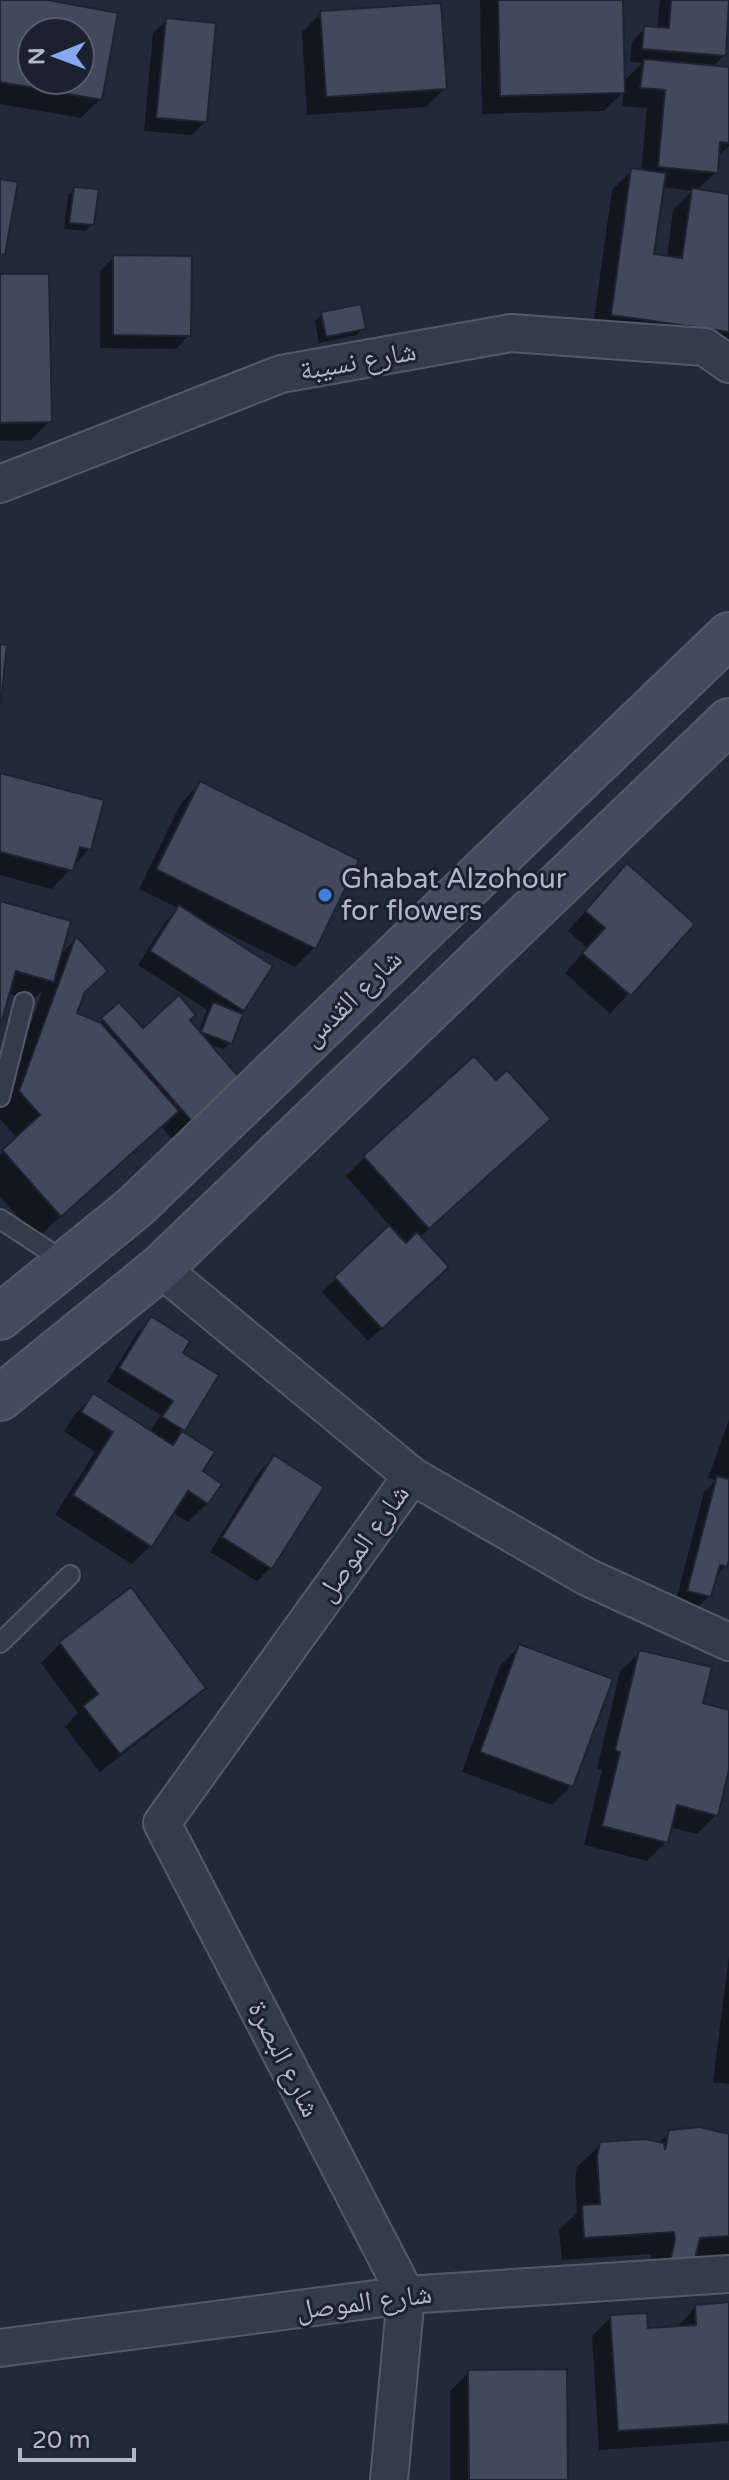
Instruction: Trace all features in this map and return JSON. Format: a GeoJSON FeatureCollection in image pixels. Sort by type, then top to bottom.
{"type":"FeatureCollection","features":[{"type":"Feature","properties":{"kind":"main road","name":"شارع القدس"},"geometry":{"type":"LineString","coordinates":[[0,1317],[135,1207],[729,635]]}},
{"type":"Feature","properties":{"kind":"main road"},"geometry":{"type":"LineString","coordinates":[[0,1398],[160,1268],[729,721]]}},
{"type":"Feature","properties":{"kind":"street","name":"شارع نسيبة"},"geometry":{"type":"LineString","coordinates":[[0,484],[281,374],[511,333],[705,347],[729,364]]}},
{"type":"Feature","properties":{"kind":"street"},"geometry":{"type":"LineString","coordinates":[[160,1268],[412,1476]]}},
{"type":"Feature","properties":{"kind":"street","name":"شارع الموصل"},"geometry":{"type":"LineString","coordinates":[[162,1823],[412,1476],[587,1577],[729,1642]]}},
{"type":"Feature","properties":{"kind":"street","name":"شارع البصرة"},"geometry":{"type":"LineString","coordinates":[[162,1823],[406,2295]]}},
{"type":"Feature","properties":{"kind":"street","name":"شارع الموصل"},"geometry":{"type":"LineString","coordinates":[[0,2348],[406,2295],[729,2274]]}},
{"type":"Feature","properties":{"kind":"street"},"geometry":{"type":"LineString","coordinates":[[389,2480],[406,2295]]}},
{"type":"Feature","properties":{"kind":"lane"},"geometry":{"type":"LineString","coordinates":[[0,1097],[24,1002]]}},
{"type":"Feature","properties":{"kind":"lane"},"geometry":{"type":"LineString","coordinates":[[0,1219],[67,1263]]}},
{"type":"Feature","properties":{"kind":"lane"},"geometry":{"type":"LineString","coordinates":[[0,1643],[70,1575]]}},
{"type":"Feature","properties":{"kind":"building"},"geometry":{"type":"Polygon","coordinates":[[[0,0],[48,0],[118,13],[102,100],[79,96],[96,96],[96,16],[16,16],[16,85],[0,82],[0,0]]]}},
{"type":"Feature","properties":{"kind":"building"},"geometry":{"type":"Polygon","coordinates":[[[498,0],[623,0],[625,93],[500,96],[498,0]]]}},
{"type":"Feature","properties":{"kind":"building"},"geometry":{"type":"Polygon","coordinates":[[[671,0],[729,0],[726,56],[642,49],[644,26],[669,28],[671,0]]]}},
{"type":"Feature","properties":{"kind":"building"},"geometry":{"type":"Polygon","coordinates":[[[441,3],[447,89],[326,97],[320,11],[441,3]]]}},
{"type":"Feature","properties":{"kind":"building"},"geometry":{"type":"Polygon","coordinates":[[[166,18],[216,23],[207,122],[156,118],[166,18]]]}},
{"type":"Feature","properties":{"kind":"building"},"geometry":{"type":"Polygon","coordinates":[[[644,59],[729,67],[729,143],[720,142],[718,173],[658,167],[665,90],[640,88],[644,59]]]}},
{"type":"Feature","properties":{"kind":"building"},"geometry":{"type":"Polygon","coordinates":[[[631,168],[666,173],[654,254],[682,258],[692,188],[729,194],[729,332],[611,315],[631,168]]]}},
{"type":"Feature","properties":{"kind":"building"},"geometry":{"type":"Polygon","coordinates":[[[0,179],[18,182],[5,255],[0,254],[0,179]]]}},
{"type":"Feature","properties":{"kind":"building"},"geometry":{"type":"Polygon","coordinates":[[[74,187],[99,189],[94,225],[69,223],[74,187]]]}},
{"type":"Feature","properties":{"kind":"building"},"geometry":{"type":"Polygon","coordinates":[[[113,255],[192,256],[191,336],[113,335],[113,255]]]}},
{"type":"Feature","properties":{"kind":"building"},"geometry":{"type":"Polygon","coordinates":[[[0,274],[49,274],[52,422],[0,423],[0,274]]]}},
{"type":"Feature","properties":{"kind":"building"},"geometry":{"type":"Polygon","coordinates":[[[361,304],[366,329],[326,337],[321,312],[361,304]]]}},
{"type":"Feature","properties":{"kind":"building"},"geometry":{"type":"Polygon","coordinates":[[[0,644],[7,645],[1,703],[0,703],[0,644]]]}},
{"type":"Feature","properties":{"kind":"building"},"geometry":{"type":"Polygon","coordinates":[[[0,773],[104,800],[91,850],[80,847],[73,871],[0,852],[0,773]]]}},
{"type":"Feature","properties":{"kind":"building"},"geometry":{"type":"Polygon","coordinates":[[[200,781],[359,860],[316,949],[156,869],[200,781]]]}},
{"type":"Feature","properties":{"kind":"building"},"geometry":{"type":"Polygon","coordinates":[[[627,863],[695,924],[631,996],[582,953],[605,928],[585,911],[627,863]]]}},
{"type":"Feature","properties":{"kind":"building"},"geometry":{"type":"Polygon","coordinates":[[[0,901],[71,921],[54,982],[16,971],[0,1027],[0,901]]]}},
{"type":"Feature","properties":{"kind":"building"},"geometry":{"type":"Polygon","coordinates":[[[179,905],[273,966],[244,1011],[150,951],[179,905]]]}},
{"type":"Feature","properties":{"kind":"building"},"geometry":{"type":"Polygon","coordinates":[[[76,936],[108,971],[85,992],[77,1013],[101,1023],[179,1111],[61,1217],[2,1150],[40,1115],[19,1091],[76,936]]]}},
{"type":"Feature","properties":{"kind":"building"},"geometry":{"type":"Polygon","coordinates":[[[179,995],[196,1015],[190,1020],[244,1083],[196,1126],[101,1018],[119,1002],[143,1028],[179,995]]]}},
{"type":"Feature","properties":{"kind":"building"},"geometry":{"type":"Polygon","coordinates":[[[213,1002],[243,1014],[232,1044],[201,1032],[213,1002]]]}},
{"type":"Feature","properties":{"kind":"building"},"geometry":{"type":"Polygon","coordinates":[[[474,1056],[496,1080],[507,1070],[551,1119],[429,1229],[363,1156],[474,1056]]]}},
{"type":"Feature","properties":{"kind":"building"},"geometry":{"type":"Polygon","coordinates":[[[389,1225],[406,1243],[417,1232],[449,1267],[382,1329],[334,1277],[389,1225]]]}},
{"type":"Feature","properties":{"kind":"building"},"geometry":{"type":"Polygon","coordinates":[[[151,1316],[190,1341],[183,1353],[219,1375],[185,1431],[162,1417],[173,1401],[119,1368],[151,1316]]]}},
{"type":"Feature","properties":{"kind":"building"},"geometry":{"type":"Polygon","coordinates":[[[93,1393],[173,1445],[182,1431],[215,1452],[203,1471],[222,1484],[208,1504],[188,1491],[152,1547],[73,1495],[113,1432],[81,1412],[93,1393]]]}},
{"type":"Feature","properties":{"kind":"building"},"geometry":{"type":"Polygon","coordinates":[[[274,1455],[324,1487],[272,1569],[222,1537],[274,1455]]]}},
{"type":"Feature","properties":{"kind":"building"},"geometry":{"type":"Polygon","coordinates":[[[717,1476],[729,1479],[729,1561],[727,1567],[720,1565],[711,1597],[687,1591],[717,1476]]]}},
{"type":"Feature","properties":{"kind":"building"},"geometry":{"type":"Polygon","coordinates":[[[131,1587],[206,1688],[120,1754],[83,1706],[98,1694],[59,1642],[131,1587]]]}},
{"type":"Feature","properties":{"kind":"building"},"geometry":{"type":"Polygon","coordinates":[[[519,1644],[613,1679],[573,1787],[480,1752],[519,1644]]]}},
{"type":"Feature","properties":{"kind":"building"},"geometry":{"type":"Polygon","coordinates":[[[639,1650],[712,1667],[703,1703],[729,1710],[729,1770],[718,1816],[677,1805],[668,1843],[602,1826],[620,1752],[615,1750],[639,1650]]]}},
{"type":"Feature","properties":{"kind":"building"},"geometry":{"type":"Polygon","coordinates":[[[700,2127],[729,2134],[729,2236],[700,2238],[694,2263],[669,2265],[674,2232],[584,2238],[582,2205],[600,2204],[597,2156],[600,2142],[645,2139],[664,2143],[665,2150],[669,2130],[700,2127]]]}},
{"type":"Feature","properties":{"kind":"building"},"geometry":{"type":"Polygon","coordinates":[[[729,2302],[729,2424],[618,2431],[610,2315],[647,2313],[648,2328],[696,2325],[695,2305],[729,2302]]]}},
{"type":"Feature","properties":{"kind":"building"},"geometry":{"type":"Polygon","coordinates":[[[567,2369],[568,2480],[469,2480],[468,2370],[567,2369]]]}},
{"type":"Feature","properties":{"kind":"place","name":"Ghabat Alzohour for flowers"},"geometry":{"type":"Point","coordinates":[325,895]}}]}
